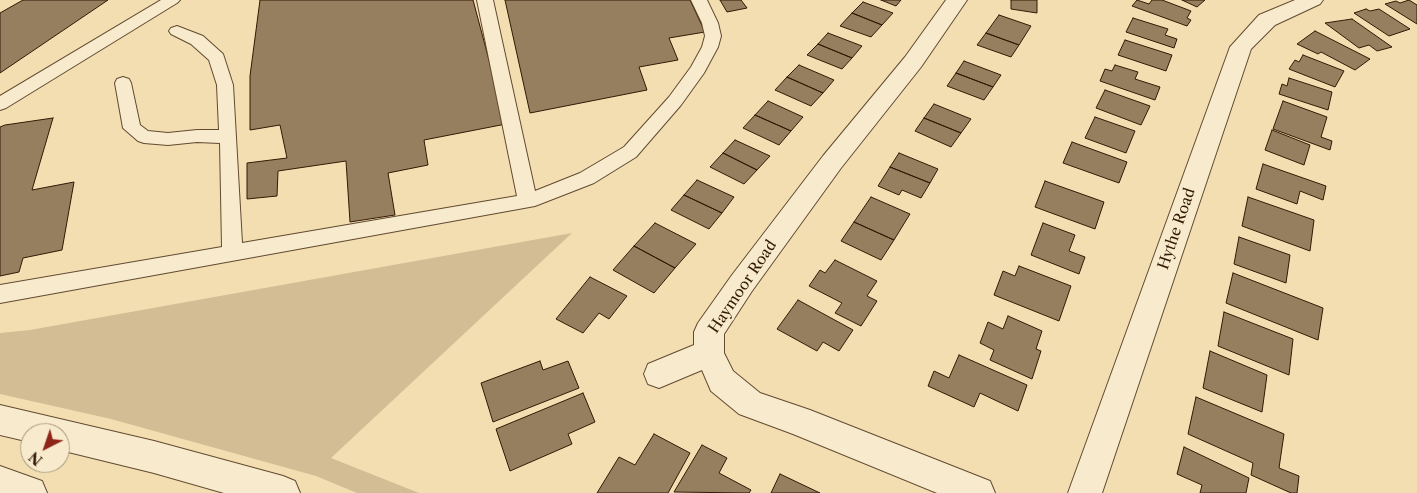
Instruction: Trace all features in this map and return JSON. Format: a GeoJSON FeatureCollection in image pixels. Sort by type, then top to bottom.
{"type":"FeatureCollection","features":[{"type":"Feature","properties":{"kind":"street","name":"Haymoor Road"},"geometry":{"type":"LineString","coordinates":[[957,0],[913,62],[832,162],[742,283],[709,332],[709,353],[722,381],[750,404],[799,421],[978,493]]}},
{"type":"Feature","properties":{"kind":"street","name":"Hythe Road"},"geometry":{"type":"LineString","coordinates":[[1085,493],[1241,47],[1267,20],[1313,0]]}},
{"type":"Feature","properties":{"kind":"street"},"geometry":{"type":"LineString","coordinates":[[659,374],[709,353]]}},
{"type":"Feature","properties":{"kind":"street"},"geometry":{"type":"LineString","coordinates":[[0,420],[154,457],[283,493]]}},
{"type":"Feature","properties":{"kind":"street"},"geometry":{"type":"LineString","coordinates":[[0,483],[30,493]]}},
{"type":"Feature","properties":{"kind":"lane"},"geometry":{"type":"LineString","coordinates":[[0,104],[172,0]]}},
{"type":"Feature","properties":{"kind":"lane"},"geometry":{"type":"LineString","coordinates":[[485,0],[528,201]]}},
{"type":"Feature","properties":{"kind":"lane"},"geometry":{"type":"LineString","coordinates":[[0,294],[528,201],[587,178],[630,152],[675,101],[698,69],[710,47],[713,36],[710,23],[699,0]]}},
{"type":"Feature","properties":{"kind":"lane"},"geometry":{"type":"LineString","coordinates":[[177,31],[197,40],[217,58],[225,85],[230,168],[232,253]]}},
{"type":"Feature","properties":{"kind":"lane"},"geometry":{"type":"LineString","coordinates":[[123,83],[132,128],[144,137],[168,139],[197,136],[227,137]]}},
{"type":"Feature","properties":{"kind":"shaded area"},"geometry":{"type":"Polygon","coordinates":[[[572,233],[331,458],[419,493],[357,493],[316,476],[111,419],[0,394],[0,333],[30,330],[572,233]]]}},
{"type":"Feature","properties":{"kind":"building"},"geometry":{"type":"Polygon","coordinates":[[[23,0],[108,0],[0,73],[0,13],[23,0]]]}},
{"type":"Feature","properties":{"kind":"building"},"geometry":{"type":"Polygon","coordinates":[[[260,0],[473,0],[506,124],[424,140],[428,165],[388,173],[395,215],[350,222],[346,161],[278,171],[277,196],[247,199],[247,163],[287,158],[280,125],[250,130],[250,76],[260,0]]]}},
{"type":"Feature","properties":{"kind":"building"},"geometry":{"type":"Polygon","coordinates":[[[505,0],[690,0],[705,32],[669,38],[678,60],[639,67],[647,90],[530,113],[505,0]]]}},
{"type":"Feature","properties":{"kind":"building"},"geometry":{"type":"Polygon","coordinates":[[[720,0],[741,0],[747,8],[727,12],[720,0]]]}},
{"type":"Feature","properties":{"kind":"building"},"geometry":{"type":"Polygon","coordinates":[[[881,0],[901,0],[896,6],[881,0]]]}},
{"type":"Feature","properties":{"kind":"building"},"geometry":{"type":"Polygon","coordinates":[[[1011,0],[1037,0],[1037,13],[1011,9],[1011,0]]]}},
{"type":"Feature","properties":{"kind":"building"},"geometry":{"type":"Polygon","coordinates":[[[1137,0],[1149,4],[1152,0],[1162,0],[1191,11],[1187,18],[1191,20],[1187,26],[1132,6],[1137,0]]]}},
{"type":"Feature","properties":{"kind":"building"},"geometry":{"type":"Polygon","coordinates":[[[1182,0],[1205,0],[1197,7],[1182,0]]]}},
{"type":"Feature","properties":{"kind":"building"},"geometry":{"type":"Polygon","coordinates":[[[1409,0],[1417,5],[1417,24],[1385,4],[1409,0]]]}},
{"type":"Feature","properties":{"kind":"building"},"geometry":{"type":"Polygon","coordinates":[[[863,2],[893,13],[882,25],[852,13],[863,2]]]}},
{"type":"Feature","properties":{"kind":"building"},"geometry":{"type":"Polygon","coordinates":[[[1366,9],[1370,11],[1379,9],[1410,29],[1389,36],[1354,13],[1366,9]]]}},
{"type":"Feature","properties":{"kind":"building"},"geometry":{"type":"Polygon","coordinates":[[[852,13],[882,25],[871,37],[840,26],[852,13]]]}},
{"type":"Feature","properties":{"kind":"building"},"geometry":{"type":"Polygon","coordinates":[[[999,15],[1031,26],[1019,45],[986,33],[999,15]]]}},
{"type":"Feature","properties":{"kind":"building"},"geometry":{"type":"Polygon","coordinates":[[[1133,18],[1168,29],[1165,35],[1177,39],[1174,48],[1126,32],[1133,18]]]}},
{"type":"Feature","properties":{"kind":"building"},"geometry":{"type":"Polygon","coordinates":[[[1352,19],[1392,47],[1377,51],[1369,45],[1359,48],[1325,23],[1352,19]]]}},
{"type":"Feature","properties":{"kind":"building"},"geometry":{"type":"Polygon","coordinates":[[[1315,31],[1370,59],[1355,70],[1321,52],[1318,54],[1297,44],[1315,31]]]}},
{"type":"Feature","properties":{"kind":"building"},"geometry":{"type":"Polygon","coordinates":[[[828,33],[862,46],[852,58],[818,44],[828,33]]]}},
{"type":"Feature","properties":{"kind":"building"},"geometry":{"type":"Polygon","coordinates":[[[986,33],[1019,45],[1011,57],[977,45],[986,33]]]}},
{"type":"Feature","properties":{"kind":"building"},"geometry":{"type":"Polygon","coordinates":[[[1125,40],[1172,55],[1166,71],[1118,55],[1125,40]]]}},
{"type":"Feature","properties":{"kind":"building"},"geometry":{"type":"Polygon","coordinates":[[[818,44],[852,58],[842,69],[807,55],[818,44]]]}},
{"type":"Feature","properties":{"kind":"building"},"geometry":{"type":"Polygon","coordinates":[[[1303,55],[1344,71],[1335,87],[1289,69],[1295,60],[1299,62],[1303,55]]]}},
{"type":"Feature","properties":{"kind":"building"},"geometry":{"type":"Polygon","coordinates":[[[964,61],[1001,75],[993,87],[956,73],[964,61]]]}},
{"type":"Feature","properties":{"kind":"building"},"geometry":{"type":"Polygon","coordinates":[[[799,65],[834,80],[823,93],[787,77],[799,65]]]}},
{"type":"Feature","properties":{"kind":"building"},"geometry":{"type":"Polygon","coordinates":[[[1115,65],[1138,72],[1135,79],[1160,87],[1155,100],[1100,81],[1105,69],[1112,71],[1115,65]]]}},
{"type":"Feature","properties":{"kind":"building"},"geometry":{"type":"Polygon","coordinates":[[[956,73],[993,87],[984,100],[947,86],[956,73]]]}},
{"type":"Feature","properties":{"kind":"building"},"geometry":{"type":"Polygon","coordinates":[[[787,77],[823,93],[811,106],[775,90],[787,77]]]}},
{"type":"Feature","properties":{"kind":"building"},"geometry":{"type":"Polygon","coordinates":[[[1289,78],[1332,92],[1328,110],[1279,94],[1282,84],[1287,86],[1289,78]]]}},
{"type":"Feature","properties":{"kind":"building"},"geometry":{"type":"Polygon","coordinates":[[[1105,90],[1150,106],[1141,125],[1096,108],[1105,90]]]}},
{"type":"Feature","properties":{"kind":"building"},"geometry":{"type":"Polygon","coordinates":[[[768,101],[803,117],[791,131],[755,115],[768,101]]]}},
{"type":"Feature","properties":{"kind":"building"},"geometry":{"type":"Polygon","coordinates":[[[1283,101],[1327,117],[1321,137],[1332,141],[1330,150],[1273,129],[1283,101]]]}},
{"type":"Feature","properties":{"kind":"building"},"geometry":{"type":"Polygon","coordinates":[[[934,104],[971,119],[961,133],[924,118],[934,104]]]}},
{"type":"Feature","properties":{"kind":"building"},"geometry":{"type":"Polygon","coordinates":[[[755,115],[791,131],[779,145],[743,128],[755,115]]]}},
{"type":"Feature","properties":{"kind":"building"},"geometry":{"type":"Polygon","coordinates":[[[1095,117],[1135,131],[1126,153],[1085,138],[1095,117]]]}},
{"type":"Feature","properties":{"kind":"building"},"geometry":{"type":"Polygon","coordinates":[[[53,118],[32,190],[74,182],[62,250],[23,258],[19,272],[0,276],[0,127],[53,118]]]}},
{"type":"Feature","properties":{"kind":"building"},"geometry":{"type":"Polygon","coordinates":[[[924,118],[961,133],[951,147],[915,131],[924,118]]]}},
{"type":"Feature","properties":{"kind":"building"},"geometry":{"type":"Polygon","coordinates":[[[1272,130],[1310,145],[1304,165],[1265,150],[1272,130]]]}},
{"type":"Feature","properties":{"kind":"building"},"geometry":{"type":"Polygon","coordinates":[[[735,140],[770,156],[757,170],[723,153],[735,140]]]}},
{"type":"Feature","properties":{"kind":"building"},"geometry":{"type":"Polygon","coordinates":[[[1072,142],[1127,162],[1119,183],[1063,163],[1072,142]]]}},
{"type":"Feature","properties":{"kind":"building"},"geometry":{"type":"Polygon","coordinates":[[[723,153],[757,170],[744,184],[710,167],[723,153]]]}},
{"type":"Feature","properties":{"kind":"building"},"geometry":{"type":"Polygon","coordinates":[[[899,153],[938,169],[930,183],[890,167],[899,153]]]}},
{"type":"Feature","properties":{"kind":"building"},"geometry":{"type":"Polygon","coordinates":[[[1263,164],[1326,186],[1323,200],[1300,191],[1297,204],[1256,189],[1263,164]]]}},
{"type":"Feature","properties":{"kind":"building"},"geometry":{"type":"Polygon","coordinates":[[[890,167],[930,183],[921,198],[902,190],[899,195],[878,186],[890,167]]]}},
{"type":"Feature","properties":{"kind":"building"},"geometry":{"type":"Polygon","coordinates":[[[697,180],[734,197],[722,213],[684,195],[697,180]]]}},
{"type":"Feature","properties":{"kind":"building"},"geometry":{"type":"Polygon","coordinates":[[[1045,181],[1104,202],[1095,229],[1035,207],[1045,181]]]}},
{"type":"Feature","properties":{"kind":"building"},"geometry":{"type":"Polygon","coordinates":[[[684,195],[722,213],[709,229],[671,210],[684,195]]]}},
{"type":"Feature","properties":{"kind":"building"},"geometry":{"type":"Polygon","coordinates":[[[871,197],[910,214],[894,240],[854,222],[871,197]]]}},
{"type":"Feature","properties":{"kind":"building"},"geometry":{"type":"Polygon","coordinates":[[[1248,197],[1314,220],[1310,251],[1242,226],[1248,197]]]}},
{"type":"Feature","properties":{"kind":"building"},"geometry":{"type":"Polygon","coordinates":[[[854,222],[894,240],[881,260],[841,241],[854,222]]]}},
{"type":"Feature","properties":{"kind":"building"},"geometry":{"type":"Polygon","coordinates":[[[655,223],[696,244],[675,268],[634,246],[655,223]]]}},
{"type":"Feature","properties":{"kind":"building"},"geometry":{"type":"Polygon","coordinates":[[[1043,223],[1075,235],[1069,251],[1085,257],[1079,274],[1031,255],[1043,223]]]}},
{"type":"Feature","properties":{"kind":"building"},"geometry":{"type":"Polygon","coordinates":[[[1239,237],[1290,255],[1286,283],[1234,264],[1239,237]]]}},
{"type":"Feature","properties":{"kind":"building"},"geometry":{"type":"Polygon","coordinates":[[[634,246],[675,268],[654,293],[613,270],[634,246]]]}},
{"type":"Feature","properties":{"kind":"building"},"geometry":{"type":"Polygon","coordinates":[[[835,260],[877,281],[867,296],[877,301],[861,326],[835,313],[842,303],[809,286],[820,270],[825,273],[835,260]]]}},
{"type":"Feature","properties":{"kind":"building"},"geometry":{"type":"Polygon","coordinates":[[[1019,266],[1071,286],[1059,321],[994,295],[1003,271],[1015,276],[1019,266]]]}},
{"type":"Feature","properties":{"kind":"building"},"geometry":{"type":"Polygon","coordinates":[[[1233,273],[1323,308],[1318,340],[1226,303],[1233,273]]]}},
{"type":"Feature","properties":{"kind":"building"},"geometry":{"type":"Polygon","coordinates":[[[590,277],[627,296],[609,319],[599,313],[583,333],[556,319],[590,277]]]}},
{"type":"Feature","properties":{"kind":"building"},"geometry":{"type":"Polygon","coordinates":[[[798,300],[853,330],[839,351],[823,342],[817,351],[777,329],[798,300]]]}},
{"type":"Feature","properties":{"kind":"building"},"geometry":{"type":"Polygon","coordinates":[[[1224,312],[1293,339],[1289,375],[1218,346],[1224,312]]]}},
{"type":"Feature","properties":{"kind":"building"},"geometry":{"type":"Polygon","coordinates":[[[1008,316],[1042,331],[1036,349],[1041,351],[1032,379],[990,360],[994,350],[980,343],[988,322],[1003,329],[1008,316]]]}},
{"type":"Feature","properties":{"kind":"building"},"geometry":{"type":"Polygon","coordinates":[[[1210,351],[1267,375],[1262,412],[1203,388],[1210,351]]]}},
{"type":"Feature","properties":{"kind":"building"},"geometry":{"type":"Polygon","coordinates":[[[959,355],[1027,385],[1018,411],[980,393],[974,407],[928,386],[934,371],[949,378],[959,355]]]}},
{"type":"Feature","properties":{"kind":"building"},"geometry":{"type":"Polygon","coordinates":[[[540,361],[543,370],[568,361],[579,388],[493,422],[481,383],[540,361]]]}},
{"type":"Feature","properties":{"kind":"building"},"geometry":{"type":"Polygon","coordinates":[[[583,393],[595,422],[568,434],[572,444],[510,471],[496,429],[583,393]]]}},
{"type":"Feature","properties":{"kind":"building"},"geometry":{"type":"Polygon","coordinates":[[[1196,397],[1284,434],[1279,468],[1299,476],[1297,493],[1291,493],[1251,475],[1253,463],[1188,434],[1196,397]]]}},
{"type":"Feature","properties":{"kind":"building"},"geometry":{"type":"Polygon","coordinates":[[[654,434],[690,453],[668,493],[597,493],[619,457],[635,465],[654,434]]]}},
{"type":"Feature","properties":{"kind":"building"},"geometry":{"type":"Polygon","coordinates":[[[702,445],[727,458],[719,473],[751,490],[749,493],[674,492],[702,445]]]}},
{"type":"Feature","properties":{"kind":"building"},"geometry":{"type":"Polygon","coordinates":[[[1184,447],[1249,478],[1246,493],[1200,493],[1202,485],[1177,474],[1184,447]]]}},
{"type":"Feature","properties":{"kind":"building"},"geometry":{"type":"Polygon","coordinates":[[[780,474],[820,493],[771,493],[780,474]]]}}]}
